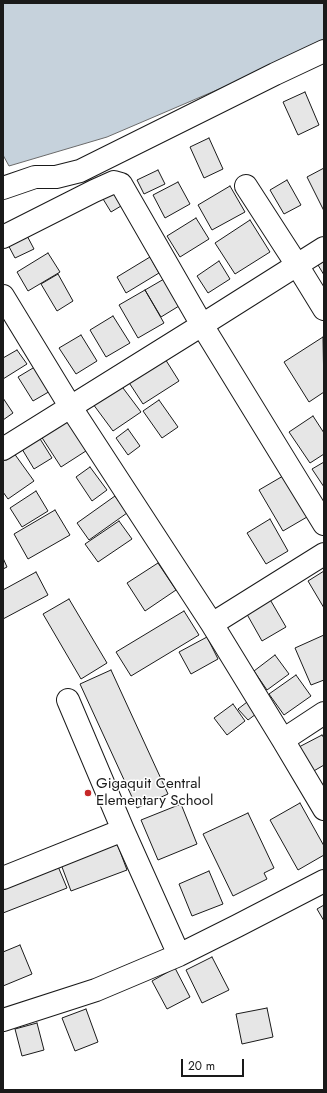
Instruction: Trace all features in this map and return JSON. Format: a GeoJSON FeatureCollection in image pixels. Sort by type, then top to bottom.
{"type":"FeatureCollection","features":[{"type":"Feature","properties":{"kind":"street"},"geometry":{"type":"LineString","coordinates":[[3,188],[35,177],[56,177],[80,171],[268,77],[324,51]]}},
{"type":"Feature","properties":{"kind":"street"},"geometry":{"type":"LineString","coordinates":[[3,237],[114,182],[124,187],[202,325],[324,524]]}},
{"type":"Feature","properties":{"kind":"street"},"geometry":{"type":"LineString","coordinates":[[246,186],[324,309]]}},
{"type":"Feature","properties":{"kind":"street"},"geometry":{"type":"LineString","coordinates":[[3,449],[324,248]]}},
{"type":"Feature","properties":{"kind":"street"},"geometry":{"type":"LineString","coordinates":[[3,296],[70,406],[212,624],[324,809]]}},
{"type":"Feature","properties":{"kind":"street"},"geometry":{"type":"LineString","coordinates":[[212,624],[324,554]]}},
{"type":"Feature","properties":{"kind":"street"},"geometry":{"type":"LineString","coordinates":[[68,700],[123,830],[179,955]]}},
{"type":"Feature","properties":{"kind":"street"},"geometry":{"type":"LineString","coordinates":[[283,740],[324,713]]}},
{"type":"Feature","properties":{"kind":"street"},"geometry":{"type":"LineString","coordinates":[[3,878],[123,830]]}},
{"type":"Feature","properties":{"kind":"street"},"geometry":{"type":"LineString","coordinates":[[3,1020],[96,990],[179,955],[324,881]]}},
{"type":"Feature","properties":{"kind":"shaded area"},"geometry":{"type":"Polygon","coordinates":[[[3,3],[324,3],[324,41],[280,63],[107,137],[9,166],[3,155],[3,3]]]}},
{"type":"Feature","properties":{"kind":"building"},"geometry":{"type":"Polygon","coordinates":[[[305,92],[319,125],[298,135],[283,102],[305,92]]]}},
{"type":"Feature","properties":{"kind":"building"},"geometry":{"type":"Polygon","coordinates":[[[209,138],[223,169],[204,178],[190,147],[209,138]]]}},
{"type":"Feature","properties":{"kind":"building"},"geometry":{"type":"Polygon","coordinates":[[[324,168],[324,211],[307,177],[324,168]]]}},
{"type":"Feature","properties":{"kind":"building"},"geometry":{"type":"Polygon","coordinates":[[[158,170],[165,184],[144,194],[137,180],[158,170]]]}},
{"type":"Feature","properties":{"kind":"building"},"geometry":{"type":"Polygon","coordinates":[[[287,180],[301,205],[284,214],[270,190],[287,180]]]}},
{"type":"Feature","properties":{"kind":"building"},"geometry":{"type":"Polygon","coordinates":[[[178,182],[190,204],[165,218],[153,195],[178,182]]]}},
{"type":"Feature","properties":{"kind":"building"},"geometry":{"type":"Polygon","coordinates":[[[116,185],[126,203],[111,212],[100,194],[116,185]]]}},
{"type":"Feature","properties":{"kind":"building"},"geometry":{"type":"Polygon","coordinates":[[[230,186],[245,212],[212,230],[198,205],[230,186]]]}},
{"type":"Feature","properties":{"kind":"building"},"geometry":{"type":"Polygon","coordinates":[[[196,218],[209,239],[180,257],[167,236],[196,218]]]}},
{"type":"Feature","properties":{"kind":"building"},"geometry":{"type":"Polygon","coordinates":[[[250,220],[270,252],[235,274],[215,243],[250,220]]]}},
{"type":"Feature","properties":{"kind":"building"},"geometry":{"type":"Polygon","coordinates":[[[24,230],[34,249],[15,258],[5,239],[24,230]]]}},
{"type":"Feature","properties":{"kind":"building"},"geometry":{"type":"Polygon","coordinates":[[[48,253],[60,272],[28,291],[17,272],[48,253]]]}},
{"type":"Feature","properties":{"kind":"building"},"geometry":{"type":"Polygon","coordinates":[[[150,257],[159,273],[126,293],[117,277],[150,257]]]}},
{"type":"Feature","properties":{"kind":"building"},"geometry":{"type":"Polygon","coordinates":[[[219,261],[230,279],[208,293],[197,276],[219,261]]]}},
{"type":"Feature","properties":{"kind":"building"},"geometry":{"type":"Polygon","coordinates":[[[324,261],[324,275],[318,265],[324,261]]]}},
{"type":"Feature","properties":{"kind":"building"},"geometry":{"type":"Polygon","coordinates":[[[58,274],[73,301],[57,311],[41,284],[58,274]]]}},
{"type":"Feature","properties":{"kind":"building"},"geometry":{"type":"Polygon","coordinates":[[[164,279],[179,306],[161,317],[145,290],[164,279]]]}},
{"type":"Feature","properties":{"kind":"building"},"geometry":{"type":"Polygon","coordinates":[[[145,290],[164,323],[138,338],[119,305],[145,290]]]}},
{"type":"Feature","properties":{"kind":"building"},"geometry":{"type":"Polygon","coordinates":[[[113,316],[130,343],[106,357],[90,330],[113,316]]]}},
{"type":"Feature","properties":{"kind":"building"},"geometry":{"type":"Polygon","coordinates":[[[81,335],[97,361],[76,374],[59,348],[81,335]]]}},
{"type":"Feature","properties":{"kind":"building"},"geometry":{"type":"Polygon","coordinates":[[[323,337],[324,392],[309,402],[284,362],[323,337]]]}},
{"type":"Feature","properties":{"kind":"building"},"geometry":{"type":"Polygon","coordinates":[[[17,350],[27,364],[3,379],[3,358],[17,350]]]}},
{"type":"Feature","properties":{"kind":"building"},"geometry":{"type":"Polygon","coordinates":[[[162,354],[179,381],[143,404],[126,378],[162,354]]]}},
{"type":"Feature","properties":{"kind":"building"},"geometry":{"type":"Polygon","coordinates":[[[38,365],[52,390],[33,401],[18,377],[38,365]]]}},
{"type":"Feature","properties":{"kind":"building"},"geometry":{"type":"Polygon","coordinates":[[[120,384],[141,412],[113,431],[93,404],[120,384]]]}},
{"type":"Feature","properties":{"kind":"building"},"geometry":{"type":"Polygon","coordinates":[[[3,398],[13,413],[3,420],[3,398]]]}},
{"type":"Feature","properties":{"kind":"building"},"geometry":{"type":"Polygon","coordinates":[[[159,400],[178,427],[162,438],[143,411],[159,400]]]}},
{"type":"Feature","properties":{"kind":"building"},"geometry":{"type":"Polygon","coordinates":[[[67,415],[89,449],[61,467],[39,433],[67,415]]]}},
{"type":"Feature","properties":{"kind":"building"},"geometry":{"type":"Polygon","coordinates":[[[313,416],[324,433],[324,454],[310,463],[289,432],[313,416]]]}},
{"type":"Feature","properties":{"kind":"building"},"geometry":{"type":"Polygon","coordinates":[[[128,429],[140,446],[128,455],[116,438],[128,429]]]}},
{"type":"Feature","properties":{"kind":"building"},"geometry":{"type":"Polygon","coordinates":[[[37,434],[52,458],[34,469],[19,444],[37,434]]]}},
{"type":"Feature","properties":{"kind":"building"},"geometry":{"type":"Polygon","coordinates":[[[11,449],[34,481],[8,499],[3,492],[3,455],[11,449]]]}},
{"type":"Feature","properties":{"kind":"building"},"geometry":{"type":"Polygon","coordinates":[[[324,462],[324,487],[312,469],[324,462]]]}},
{"type":"Feature","properties":{"kind":"building"},"geometry":{"type":"Polygon","coordinates":[[[90,467],[107,490],[92,501],[76,477],[90,467]]]}},
{"type":"Feature","properties":{"kind":"building"},"geometry":{"type":"Polygon","coordinates":[[[283,476],[307,517],[283,531],[259,490],[283,476]]]}},
{"type":"Feature","properties":{"kind":"building"},"geometry":{"type":"Polygon","coordinates":[[[36,491],[48,511],[22,527],[10,508],[36,491]]]}},
{"type":"Feature","properties":{"kind":"building"},"geometry":{"type":"Polygon","coordinates":[[[115,496],[127,513],[89,540],[77,523],[115,496]]]}},
{"type":"Feature","properties":{"kind":"building"},"geometry":{"type":"Polygon","coordinates":[[[55,510],[70,535],[28,559],[14,534],[55,510]]]}},
{"type":"Feature","properties":{"kind":"building"},"geometry":{"type":"Polygon","coordinates":[[[270,519],[288,551],[266,564],[247,533],[270,519]]]}},
{"type":"Feature","properties":{"kind":"building"},"geometry":{"type":"Polygon","coordinates":[[[119,521],[132,539],[98,562],[85,544],[119,521]]]}},
{"type":"Feature","properties":{"kind":"building"},"geometry":{"type":"Polygon","coordinates":[[[3,558],[7,567],[3,569],[3,558]]]}},
{"type":"Feature","properties":{"kind":"building"},"geometry":{"type":"Polygon","coordinates":[[[158,563],[176,590],[145,611],[127,583],[158,563]]]}},
{"type":"Feature","properties":{"kind":"building"},"geometry":{"type":"Polygon","coordinates":[[[324,571],[324,608],[308,581],[324,571]]]}},
{"type":"Feature","properties":{"kind":"building"},"geometry":{"type":"Polygon","coordinates":[[[36,572],[48,595],[3,619],[3,590],[36,572]]]}},
{"type":"Feature","properties":{"kind":"building"},"geometry":{"type":"Polygon","coordinates":[[[268,596],[286,627],[262,641],[244,609],[268,596]]]}},
{"type":"Feature","properties":{"kind":"building"},"geometry":{"type":"Polygon","coordinates":[[[69,599],[107,663],[81,679],[43,614],[69,599]]]}},
{"type":"Feature","properties":{"kind":"building"},"geometry":{"type":"Polygon","coordinates":[[[184,611],[199,635],[131,676],[116,652],[184,611]]]}},
{"type":"Feature","properties":{"kind":"building"},"geometry":{"type":"Polygon","coordinates":[[[324,635],[324,680],[311,685],[295,648],[324,635]]]}},
{"type":"Feature","properties":{"kind":"building"},"geometry":{"type":"Polygon","coordinates":[[[207,637],[218,659],[191,674],[179,652],[207,637]]]}},
{"type":"Feature","properties":{"kind":"building"},"geometry":{"type":"Polygon","coordinates":[[[275,655],[289,674],[267,690],[254,671],[275,655]]]}},
{"type":"Feature","properties":{"kind":"building"},"geometry":{"type":"Polygon","coordinates":[[[111,670],[168,794],[137,808],[80,684],[111,670]]]}},
{"type":"Feature","properties":{"kind":"building"},"geometry":{"type":"Polygon","coordinates":[[[296,675],[311,696],[284,715],[269,694],[296,675]]]}},
{"type":"Feature","properties":{"kind":"building"},"geometry":{"type":"Polygon","coordinates":[[[251,699],[260,711],[248,720],[238,709],[251,699]]]}},
{"type":"Feature","properties":{"kind":"building"},"geometry":{"type":"Polygon","coordinates":[[[233,704],[245,721],[227,735],[214,718],[233,704]]]}},
{"type":"Feature","properties":{"kind":"building"},"geometry":{"type":"Polygon","coordinates":[[[322,735],[324,738],[324,765],[312,772],[299,747],[322,735]]]}},
{"type":"Feature","properties":{"kind":"building"},"geometry":{"type":"Polygon","coordinates":[[[300,803],[324,846],[324,855],[298,870],[270,820],[300,803]]]}},
{"type":"Feature","properties":{"kind":"building"},"geometry":{"type":"Polygon","coordinates":[[[181,804],[197,844],[158,860],[141,820],[181,804]]]}},
{"type":"Feature","properties":{"kind":"building"},"geometry":{"type":"Polygon","coordinates":[[[248,813],[274,868],[264,873],[267,879],[233,896],[203,834],[248,813]]]}},
{"type":"Feature","properties":{"kind":"building"},"geometry":{"type":"Polygon","coordinates":[[[115,838],[127,870],[71,891],[59,859],[115,838]]]}},
{"type":"Feature","properties":{"kind":"building"},"geometry":{"type":"Polygon","coordinates":[[[57,864],[67,888],[3,913],[3,885],[57,864]]]}},
{"type":"Feature","properties":{"kind":"building"},"geometry":{"type":"Polygon","coordinates":[[[209,871],[223,904],[192,916],[179,884],[209,871]]]}},
{"type":"Feature","properties":{"kind":"building"},"geometry":{"type":"Polygon","coordinates":[[[324,905],[324,921],[317,909],[324,905]]]}},
{"type":"Feature","properties":{"kind":"building"},"geometry":{"type":"Polygon","coordinates":[[[20,945],[32,974],[3,986],[3,952],[20,945]]]}},
{"type":"Feature","properties":{"kind":"building"},"geometry":{"type":"Polygon","coordinates":[[[212,957],[229,990],[202,1003],[186,970],[212,957]]]}},
{"type":"Feature","properties":{"kind":"building"},"geometry":{"type":"Polygon","coordinates":[[[175,968],[190,997],[167,1009],[152,981],[175,968]]]}},
{"type":"Feature","properties":{"kind":"building"},"geometry":{"type":"Polygon","coordinates":[[[267,1008],[273,1037],[242,1044],[236,1014],[267,1008]]]}},
{"type":"Feature","properties":{"kind":"building"},"geometry":{"type":"Polygon","coordinates":[[[86,1009],[98,1042],[75,1051],[62,1018],[86,1009]]]}},
{"type":"Feature","properties":{"kind":"building"},"geometry":{"type":"Polygon","coordinates":[[[37,1023],[44,1050],[22,1056],[15,1029],[37,1023]]]}},
{"type":"Feature","properties":{"kind":"place","name":"Gigaquit Central Elementary School"},"geometry":{"type":"Point","coordinates":[88,793]}}]}
